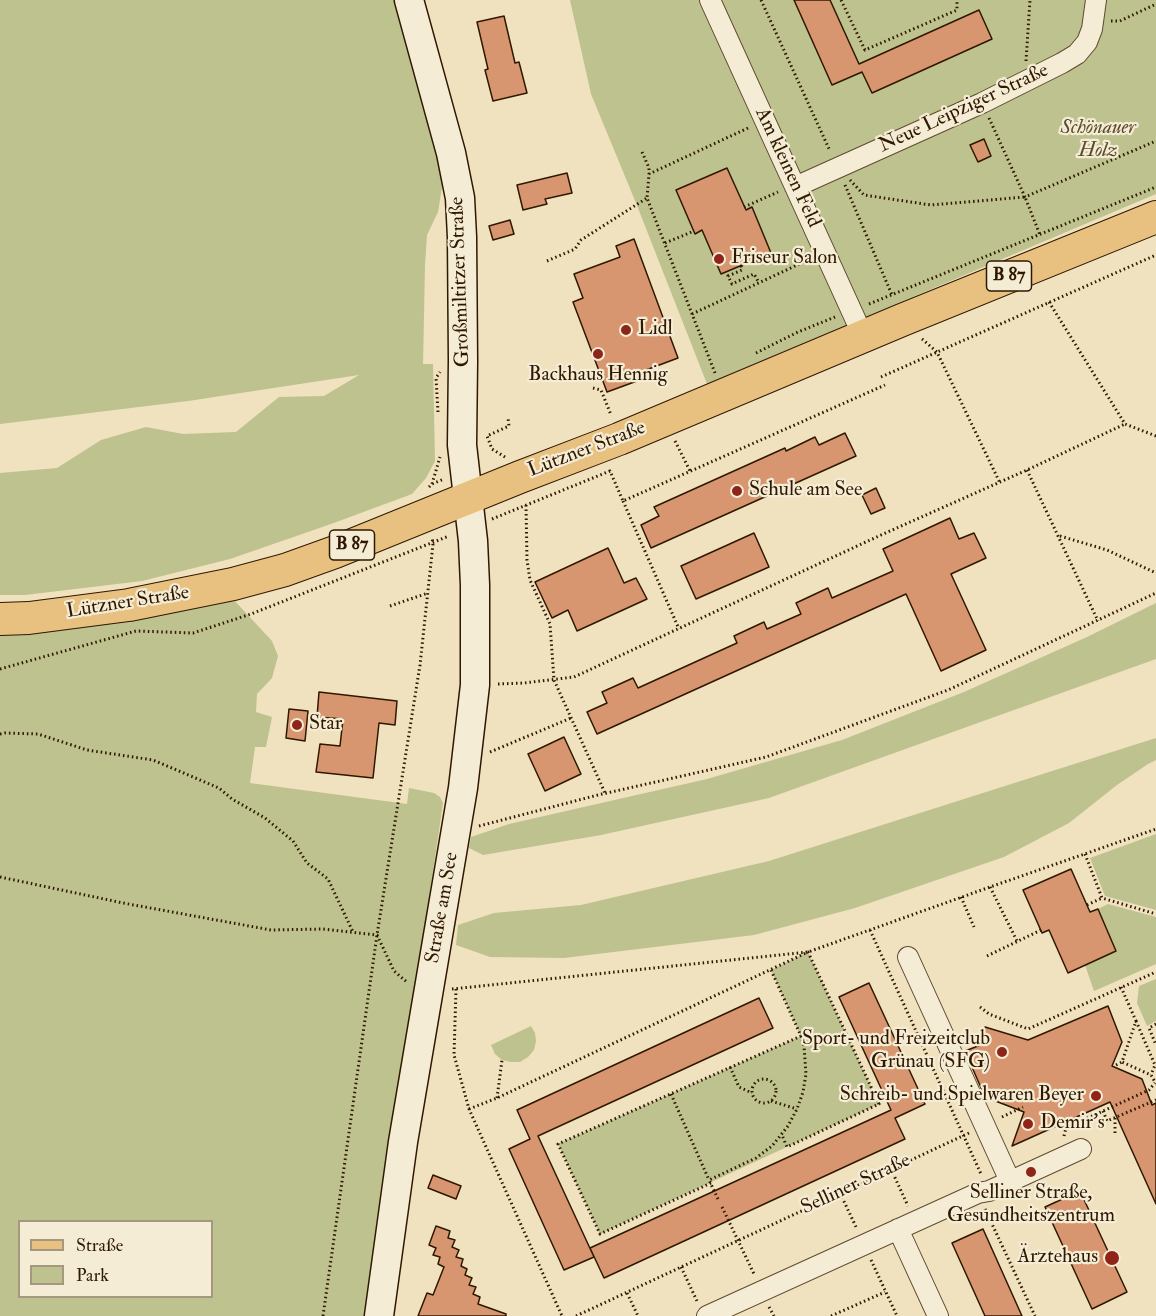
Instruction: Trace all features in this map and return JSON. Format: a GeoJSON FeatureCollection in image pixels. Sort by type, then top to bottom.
{"type":"FeatureCollection","features":[{"type":"Feature","properties":{"kind":"main road","name":"Großmiltitzer Straße"},"geometry":{"type":"LineString","coordinates":[[409,0],[452,153],[460,198],[464,355],[462,445],[469,498]]}},
{"type":"Feature","properties":{"kind":"main road","name":"Lützner Straße"},"geometry":{"type":"LineString","coordinates":[[0,619],[28,618],[129,605],[233,584],[285,570],[718,398],[857,323],[1156,217]]}},
{"type":"Feature","properties":{"kind":"main road","name":"Straße am See"},"geometry":{"type":"LineString","coordinates":[[379,1316],[403,1142],[456,832],[475,684],[475,585],[469,498]]}},
{"type":"Feature","properties":{"kind":"street","name":"Am kleinen Feld"},"geometry":{"type":"LineString","coordinates":[[710,0],[857,323]]}},
{"type":"Feature","properties":{"kind":"street","name":"Neue Leipziger Straße"},"geometry":{"type":"LineString","coordinates":[[795,185],[982,103],[1077,54],[1087,42],[1094,20],[1096,0]]}},
{"type":"Feature","properties":{"kind":"street"},"geometry":{"type":"LineString","coordinates":[[908,957],[1010,1181]]}},
{"type":"Feature","properties":{"kind":"street"},"geometry":{"type":"LineString","coordinates":[[703,1311],[864,1245],[1010,1181],[1072,1147]]}},
{"type":"Feature","properties":{"kind":"street"},"geometry":{"type":"LineString","coordinates":[[907,1225],[938,1316]]}},
{"type":"Feature","properties":{"kind":"path"},"geometry":{"type":"LineString","coordinates":[[761,0],[838,168],[897,308]]}},
{"type":"Feature","properties":{"kind":"path"},"geometry":{"type":"LineString","coordinates":[[841,0],[865,50],[957,10],[957,0]]}},
{"type":"Feature","properties":{"kind":"path"},"geometry":{"type":"LineString","coordinates":[[1025,82],[1030,0]]}},
{"type":"Feature","properties":{"kind":"path"},"geometry":{"type":"LineString","coordinates":[[1094,20],[1120,21],[1156,4]]}},
{"type":"Feature","properties":{"kind":"path"},"geometry":{"type":"LineString","coordinates":[[982,103],[1040,235]]}},
{"type":"Feature","properties":{"kind":"path"},"geometry":{"type":"LineString","coordinates":[[649,174],[765,120]]}},
{"type":"Feature","properties":{"kind":"path"},"geometry":{"type":"LineString","coordinates":[[864,195],[931,205],[1024,197],[1156,141]]}},
{"type":"Feature","properties":{"kind":"path"},"geometry":{"type":"LineString","coordinates":[[642,152],[649,168],[646,198],[715,373]]}},
{"type":"Feature","properties":{"kind":"path"},"geometry":{"type":"LineString","coordinates":[[744,207],[795,185]]}},
{"type":"Feature","properties":{"kind":"path"},"geometry":{"type":"LineString","coordinates":[[750,357],[798,332],[857,323],[897,308],[1040,235],[1156,187]]}},
{"type":"Feature","properties":{"kind":"path"},"geometry":{"type":"LineString","coordinates":[[547,261],[575,249],[581,240],[646,198]]}},
{"type":"Feature","properties":{"kind":"path"},"geometry":{"type":"LineString","coordinates":[[664,243],[694,231]]}},
{"type":"Feature","properties":{"kind":"path"},"geometry":{"type":"LineString","coordinates":[[692,314],[825,252]]}},
{"type":"Feature","properties":{"kind":"path"},"geometry":{"type":"LineString","coordinates":[[882,377],[1156,255]]}},
{"type":"Feature","properties":{"kind":"path"},"geometry":{"type":"LineString","coordinates":[[741,266],[742,270],[728,276],[732,284],[754,274],[759,283]]}},
{"type":"Feature","properties":{"kind":"path"},"geometry":{"type":"LineString","coordinates":[[1049,302],[1125,424],[1156,436]]}},
{"type":"Feature","properties":{"kind":"path"},"geometry":{"type":"LineString","coordinates":[[937,352],[1000,483]]}},
{"type":"Feature","properties":{"kind":"path"},"geometry":{"type":"LineString","coordinates":[[623,501],[885,385]]}},
{"type":"Feature","properties":{"kind":"path"},"geometry":{"type":"LineString","coordinates":[[593,388],[601,390],[611,415]]}},
{"type":"Feature","properties":{"kind":"path"},"geometry":{"type":"LineString","coordinates":[[505,457],[492,449],[487,436],[509,426],[508,418]]}},
{"type":"Feature","properties":{"kind":"path"},"geometry":{"type":"LineString","coordinates":[[475,684],[524,683],[574,677],[1125,424]]}},
{"type":"Feature","properties":{"kind":"path"},"geometry":{"type":"LineString","coordinates":[[675,440],[690,471]]}},
{"type":"Feature","properties":{"kind":"path"},"geometry":{"type":"LineString","coordinates":[[1027,470],[1099,621]]}},
{"type":"Feature","properties":{"kind":"path"},"geometry":{"type":"LineString","coordinates":[[513,510],[610,471],[679,629]]}},
{"type":"Feature","properties":{"kind":"path"},"geometry":{"type":"LineString","coordinates":[[526,505],[527,560],[530,579],[550,624],[554,680],[606,793]]}},
{"type":"Feature","properties":{"kind":"path"},"geometry":{"type":"LineString","coordinates":[[1059,535],[1107,550],[1156,573]]}},
{"type":"Feature","properties":{"kind":"path"},"geometry":{"type":"LineString","coordinates":[[323,1316],[377,935],[420,665],[433,543]]}},
{"type":"Feature","properties":{"kind":"path"},"geometry":{"type":"LineString","coordinates":[[390,606],[428,593]]}},
{"type":"Feature","properties":{"kind":"path"},"geometry":{"type":"LineString","coordinates":[[456,832],[606,793],[766,757],[948,690],[1156,593]]}},
{"type":"Feature","properties":{"kind":"path"},"geometry":{"type":"LineString","coordinates":[[466,762],[571,718]]}},
{"type":"Feature","properties":{"kind":"path"},"geometry":{"type":"LineString","coordinates":[[0,734],[38,734],[87,750],[153,760],[219,788],[232,799],[265,818],[293,841],[307,863],[328,879],[353,932]]}},
{"type":"Feature","properties":{"kind":"path"},"geometry":{"type":"LineString","coordinates":[[469,1109],[808,952],[1156,830]]}},
{"type":"Feature","properties":{"kind":"path"},"geometry":{"type":"LineString","coordinates":[[1084,854],[1102,898]]}},
{"type":"Feature","properties":{"kind":"path"},"geometry":{"type":"LineString","coordinates":[[0,877],[123,903],[270,930],[323,929],[377,935]]}},
{"type":"Feature","properties":{"kind":"path"},"geometry":{"type":"LineString","coordinates":[[990,887],[1017,941]]}},
{"type":"Feature","properties":{"kind":"path"},"geometry":{"type":"LineString","coordinates":[[961,897],[974,927]]}},
{"type":"Feature","properties":{"kind":"path"},"geometry":{"type":"LineString","coordinates":[[1087,905],[1102,898],[1156,914]]}},
{"type":"Feature","properties":{"kind":"path"},"geometry":{"type":"LineString","coordinates":[[870,930],[964,1135],[984,1192],[1035,1316]]}},
{"type":"Feature","properties":{"kind":"path"},"geometry":{"type":"LineString","coordinates":[[987,956],[1041,930]]}},
{"type":"Feature","properties":{"kind":"path"},"geometry":{"type":"LineString","coordinates":[[377,935],[394,971],[409,983],[429,991]]}},
{"type":"Feature","properties":{"kind":"path"},"geometry":{"type":"LineString","coordinates":[[562,1316],[469,1109],[454,1054],[456,988],[808,952]]}},
{"type":"Feature","properties":{"kind":"path"},"geometry":{"type":"LineString","coordinates":[[782,1134],[787,1147],[879,1104],[808,952]]}},
{"type":"Feature","properties":{"kind":"path"},"geometry":{"type":"LineString","coordinates":[[771,970],[801,1036],[806,1056],[803,1092],[797,1109],[782,1134],[772,1146],[756,1158],[600,1234],[558,1144],[801,1036]]}},
{"type":"Feature","properties":{"kind":"path"},"geometry":{"type":"LineString","coordinates":[[980,1007],[989,1014],[1028,1029],[1156,972]]}},
{"type":"Feature","properties":{"kind":"path"},"geometry":{"type":"LineString","coordinates":[[1121,987],[1155,1065],[1151,1074]]}},
{"type":"Feature","properties":{"kind":"path"},"geometry":{"type":"LineString","coordinates":[[1116,1065],[1122,1062],[1136,1021]]}},
{"type":"Feature","properties":{"kind":"path"},"geometry":{"type":"LineString","coordinates":[[1156,1024],[1149,1028],[1156,1045]]}},
{"type":"Feature","properties":{"kind":"path"},"geometry":{"type":"LineString","coordinates":[[1144,1042],[1153,1038]]}},
{"type":"Feature","properties":{"kind":"path"},"geometry":{"type":"LineString","coordinates":[[1152,1057],[1156,1055]]}},
{"type":"Feature","properties":{"kind":"path"},"geometry":{"type":"LineString","coordinates":[[497,1098],[502,1060]]}},
{"type":"Feature","properties":{"kind":"path"},"geometry":{"type":"LineString","coordinates":[[1072,1147],[1066,1128],[1149,1090],[1156,1083],[1151,1074],[1122,1062]]}},
{"type":"Feature","properties":{"kind":"path"},"geometry":{"type":"LineString","coordinates":[[730,1068],[739,1087],[752,1093]]}},
{"type":"Feature","properties":{"kind":"path"},"geometry":{"type":"LineString","coordinates":[[771,1101],[776,1088],[773,1083],[764,1079],[755,1082],[752,1093],[756,1101],[766,1103],[771,1101],[797,1109]]}},
{"type":"Feature","properties":{"kind":"path"},"geometry":{"type":"LineString","coordinates":[[671,1094],[718,1199]]}},
{"type":"Feature","properties":{"kind":"path"},"geometry":{"type":"LineString","coordinates":[[1102,1111],[1107,1121],[1156,1100]]}},
{"type":"Feature","properties":{"kind":"path"},"geometry":{"type":"LineString","coordinates":[[1115,1118],[1115,1134]]}},
{"type":"Feature","properties":{"kind":"path","name":"Selliner Straße"},"geometry":{"type":"LineString","coordinates":[[576,1316],[964,1135]]}},
{"type":"Feature","properties":{"kind":"path"},"geometry":{"type":"LineString","coordinates":[[891,1169],[907,1225]]}},
{"type":"Feature","properties":{"kind":"path"},"geometry":{"type":"LineString","coordinates":[[840,1193],[897,1316]]}},
{"type":"Feature","properties":{"kind":"path"},"geometry":{"type":"LineString","coordinates":[[722,1207],[739,1240]]}},
{"type":"Feature","properties":{"kind":"path"},"geometry":{"type":"LineString","coordinates":[[681,1267],[703,1311]]}},
{"type":"Feature","properties":{"kind":"path"},"geometry":{"type":"LineString","coordinates":[[627,1292],[638,1316]]}},
{"type":"Feature","properties":{"kind":"path"},"geometry":{"type":"LineString","coordinates":[[831,1316],[885,1292]]}},
{"type":"Feature","properties":{"kind":"green space"},"geometry":{"type":"Polygon","coordinates":[[[0,0],[396,0],[420,83],[443,181],[438,212],[427,235],[425,265],[423,364],[433,364],[435,461],[426,478],[412,494],[230,559],[142,581],[25,595],[0,595],[0,473],[57,468],[101,440],[146,427],[183,434],[236,432],[279,397],[324,396],[359,375],[188,401],[0,424],[0,0]]]}},
{"type":"Feature","properties":{"kind":"green space","name":"Schönauer Holz"},"geometry":{"type":"Polygon","coordinates":[[[570,0],[1156,0],[1156,194],[707,384],[591,94],[570,0]]]}},
{"type":"Feature","properties":{"kind":"green space"},"geometry":{"type":"Polygon","coordinates":[[[232,598],[272,641],[278,656],[272,678],[257,694],[256,712],[272,717],[266,747],[255,747],[250,783],[407,804],[409,788],[434,793],[443,803],[368,1316],[0,1316],[0,626],[232,598]]]}},
{"type":"Feature","properties":{"kind":"green space"},"geometry":{"type":"Polygon","coordinates":[[[1156,603],[1156,659],[769,798],[601,835],[483,855],[469,848],[471,837],[509,824],[707,779],[842,740],[964,692],[1087,637],[1156,603]]]}},
{"type":"Feature","properties":{"kind":"green space"},"geometry":{"type":"Polygon","coordinates":[[[1156,738],[1156,760],[1117,785],[1069,823],[1004,857],[855,908],[754,935],[564,958],[490,957],[456,945],[458,925],[494,913],[581,905],[769,861],[1156,738]]]}},
{"type":"Feature","properties":{"kind":"green space"},"geometry":{"type":"Polygon","coordinates":[[[1156,834],[1156,910],[1105,896],[1090,858],[1156,834]]]}},
{"type":"Feature","properties":{"kind":"green space"},"geometry":{"type":"Polygon","coordinates":[[[1108,904],[1156,917],[1156,964],[1094,991],[1085,965],[1116,951],[1098,909],[1108,904]]]}},
{"type":"Feature","properties":{"kind":"green space"},"geometry":{"type":"Polygon","coordinates":[[[808,952],[879,1104],[600,1234],[558,1144],[801,1036],[771,970],[808,952]]]}},
{"type":"Feature","properties":{"kind":"green space"},"geometry":{"type":"Polygon","coordinates":[[[1156,979],[1156,1021],[1147,1026],[1137,1003],[1139,986],[1156,979]]]}},
{"type":"Feature","properties":{"kind":"green space"},"geometry":{"type":"Polygon","coordinates":[[[531,1026],[536,1041],[534,1050],[528,1057],[520,1062],[511,1062],[502,1060],[495,1054],[491,1045],[531,1026]]]}},
{"type":"Feature","properties":{"kind":"building"},"geometry":{"type":"Polygon","coordinates":[[[794,0],[830,0],[859,64],[979,10],[992,39],[872,93],[862,72],[832,85],[794,0]]]}},
{"type":"Feature","properties":{"kind":"building"},"geometry":{"type":"Polygon","coordinates":[[[504,16],[515,63],[519,62],[527,93],[493,101],[477,22],[504,16]]]}},
{"type":"Feature","properties":{"kind":"building"},"geometry":{"type":"Polygon","coordinates":[[[984,139],[991,156],[978,162],[970,145],[984,139]]]}},
{"type":"Feature","properties":{"kind":"building"},"geometry":{"type":"Polygon","coordinates":[[[727,168],[746,210],[752,207],[771,253],[721,274],[702,230],[695,234],[676,190],[727,168]]]}},
{"type":"Feature","properties":{"kind":"building"},"geometry":{"type":"Polygon","coordinates":[[[567,173],[572,193],[545,199],[547,204],[523,210],[517,185],[567,173]]]}},
{"type":"Feature","properties":{"kind":"building"},"geometry":{"type":"Polygon","coordinates":[[[510,220],[514,234],[493,240],[489,226],[510,220]]]}},
{"type":"Feature","properties":{"kind":"building","name":"Lidl"},"geometry":{"type":"Polygon","coordinates":[[[634,239],[678,358],[646,370],[648,377],[607,392],[573,302],[583,298],[574,274],[620,257],[616,246],[634,239]]]}},
{"type":"Feature","properties":{"kind":"building","name":"Schule am See"},"geometry":{"type":"Polygon","coordinates":[[[845,433],[856,456],[651,548],[641,525],[659,516],[654,507],[785,448],[786,451],[815,437],[819,445],[845,433]]]}},
{"type":"Feature","properties":{"kind":"building"},"geometry":{"type":"Polygon","coordinates":[[[876,488],[885,508],[871,514],[862,495],[876,488]]]}},
{"type":"Feature","properties":{"kind":"building"},"geometry":{"type":"Polygon","coordinates":[[[950,518],[959,539],[974,533],[986,558],[951,574],[986,650],[941,671],[906,594],[597,734],[587,712],[607,703],[602,692],[633,678],[638,688],[737,643],[734,636],[764,622],[767,629],[801,614],[796,603],[828,588],[832,598],[893,571],[883,549],[950,518]]]}},
{"type":"Feature","properties":{"kind":"building"},"geometry":{"type":"Polygon","coordinates":[[[754,533],[769,567],[696,599],[681,566],[754,533]]]}},
{"type":"Feature","properties":{"kind":"building"},"geometry":{"type":"Polygon","coordinates":[[[608,548],[624,583],[636,578],[647,599],[577,631],[568,610],[552,618],[535,582],[608,548]]]}},
{"type":"Feature","properties":{"kind":"building"},"geometry":{"type":"Polygon","coordinates":[[[319,692],[397,701],[395,725],[379,723],[373,778],[316,772],[320,744],[340,746],[343,719],[317,717],[319,692]]]}},
{"type":"Feature","properties":{"kind":"building","name":"Star"},"geometry":{"type":"Polygon","coordinates":[[[289,709],[308,711],[305,741],[286,738],[289,709]]]}},
{"type":"Feature","properties":{"kind":"building"},"geometry":{"type":"Polygon","coordinates":[[[564,737],[581,774],[545,791],[528,754],[564,737]]]}},
{"type":"Feature","properties":{"kind":"building"},"geometry":{"type":"Polygon","coordinates":[[[1071,869],[1090,912],[1098,909],[1116,951],[1068,973],[1049,930],[1042,933],[1023,890],[1071,869]]]}},
{"type":"Feature","properties":{"kind":"building"},"geometry":{"type":"Polygon","coordinates":[[[869,983],[925,1104],[895,1118],[905,1139],[604,1278],[590,1248],[891,1110],[839,997],[869,983]]]}},
{"type":"Feature","properties":{"kind":"building"},"geometry":{"type":"Polygon","coordinates":[[[759,998],[773,1028],[538,1136],[594,1257],[564,1270],[509,1149],[530,1139],[517,1110],[759,998]]]}},
{"type":"Feature","properties":{"kind":"building"},"geometry":{"type":"Polygon","coordinates":[[[1108,1006],[1122,1042],[1112,1066],[1142,1079],[1152,1105],[1156,1103],[1156,1204],[1110,1102],[1012,1146],[1024,1112],[985,1097],[965,1051],[978,1046],[985,1027],[1028,1040],[1108,1006]]]}},
{"type":"Feature","properties":{"kind":"building"},"geometry":{"type":"Polygon","coordinates":[[[433,1175],[461,1186],[456,1199],[428,1188],[433,1175]]]}},
{"type":"Feature","properties":{"kind":"building"},"geometry":{"type":"Polygon","coordinates":[[[1080,1191],[1127,1292],[1092,1309],[1045,1207],[1080,1191]]]}},
{"type":"Feature","properties":{"kind":"building"},"geometry":{"type":"Polygon","coordinates":[[[436,1226],[450,1231],[448,1238],[455,1240],[452,1247],[459,1250],[456,1257],[463,1259],[461,1266],[467,1269],[465,1275],[472,1278],[469,1285],[476,1287],[473,1294],[480,1297],[478,1304],[506,1314],[506,1316],[418,1316],[427,1293],[433,1295],[444,1267],[438,1264],[440,1257],[433,1255],[436,1248],[429,1245],[436,1226]]]}},
{"type":"Feature","properties":{"kind":"building"},"geometry":{"type":"Polygon","coordinates":[[[983,1229],[1022,1316],[985,1316],[952,1243],[983,1229]]]}},
{"type":"Feature","properties":{"kind":"place","name":"Friseur Salon"},"geometry":{"type":"Point","coordinates":[719,259]}},
{"type":"Feature","properties":{"kind":"place","name":"Lidl"},"geometry":{"type":"Point","coordinates":[626,330]}},
{"type":"Feature","properties":{"kind":"place","name":"Backhaus Hennig"},"geometry":{"type":"Point","coordinates":[598,354]}},
{"type":"Feature","properties":{"kind":"place","name":"Schule am See"},"geometry":{"type":"Point","coordinates":[737,491]}},
{"type":"Feature","properties":{"kind":"place","name":"Star"},"geometry":{"type":"Point","coordinates":[297,725]}},
{"type":"Feature","properties":{"kind":"place","name":"Sport- und Freizeitclub Grünau (SFG)"},"geometry":{"type":"Point","coordinates":[1002,1052]}},
{"type":"Feature","properties":{"kind":"place","name":"Schreib- und Spielwaren Beyer"},"geometry":{"type":"Point","coordinates":[1096,1096]}},
{"type":"Feature","properties":{"kind":"place","name":"Demir's"},"geometry":{"type":"Point","coordinates":[1028,1124]}},
{"type":"Feature","properties":{"kind":"place","name":"Selliner Straße, Gesundheitszentrum"},"geometry":{"type":"Point","coordinates":[1031,1172]}},
{"type":"Feature","properties":{"kind":"place","name":"Ärztehaus"},"geometry":{"type":"Point","coordinates":[1112,1258]}}]}
